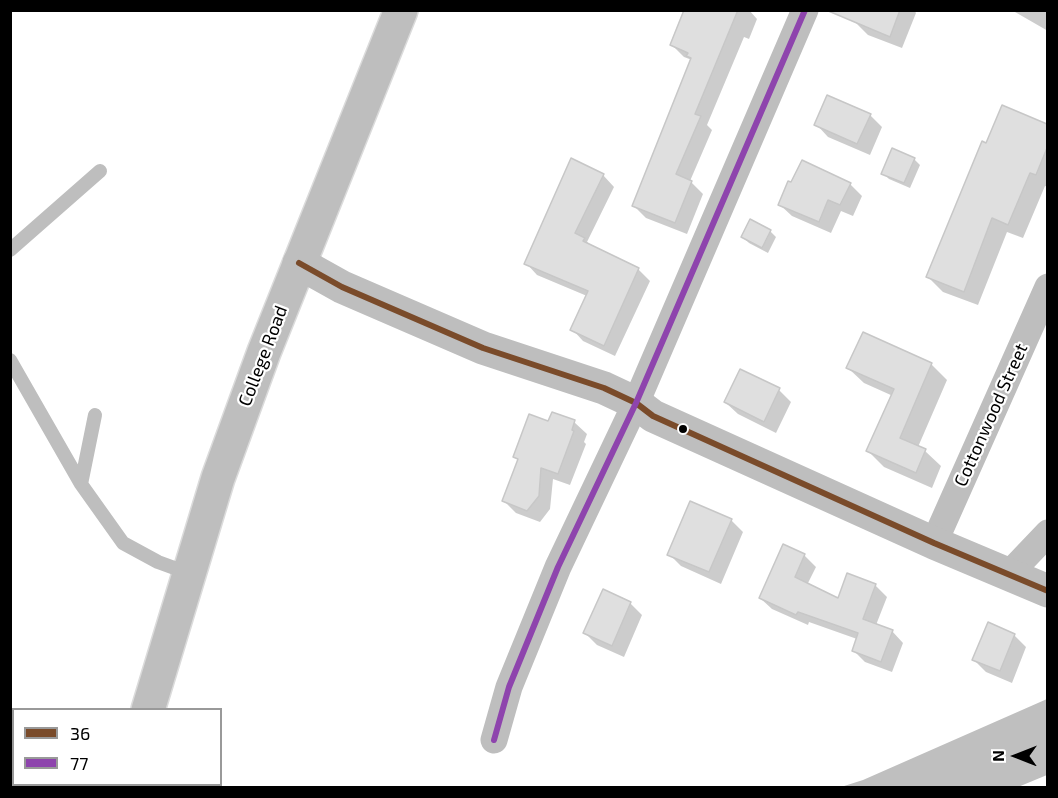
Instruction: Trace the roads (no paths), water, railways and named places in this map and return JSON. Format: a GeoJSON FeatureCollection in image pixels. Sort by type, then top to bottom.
{"type":"FeatureCollection","features":[{"type":"Feature","properties":{"kind":"street","name":"College Road"},"geometry":{"type":"LineString","coordinates":[[149,708],[218,478],[299,263],[401,10]]}},
{"type":"Feature","properties":{"kind":"street"},"geometry":{"type":"LineString","coordinates":[[494,740],[509,687],[558,567],[636,403],[805,10]]}},
{"type":"Feature","properties":{"kind":"street"},"geometry":{"type":"LineString","coordinates":[[299,263],[342,287],[483,348],[604,388],[636,403],[653,416],[934,543],[1047,591]]}},
{"type":"Feature","properties":{"kind":"street","name":"Cottonwood Street"},"geometry":{"type":"LineString","coordinates":[[934,543],[1047,286]]}},
{"type":"Feature","properties":{"kind":"street"},"geometry":{"type":"LineString","coordinates":[[1008,575],[1047,533]]}},
{"type":"Feature","properties":{"kind":"lane"},"geometry":{"type":"LineString","coordinates":[[10,250],[100,171]]}},
{"type":"Feature","properties":{"kind":"lane"},"geometry":{"type":"LineString","coordinates":[[10,360],[81,484],[123,543],[158,562],[188,573]]}},
{"type":"Feature","properties":{"kind":"lane"},"geometry":{"type":"LineString","coordinates":[[81,484],[95,415]]}}]}
